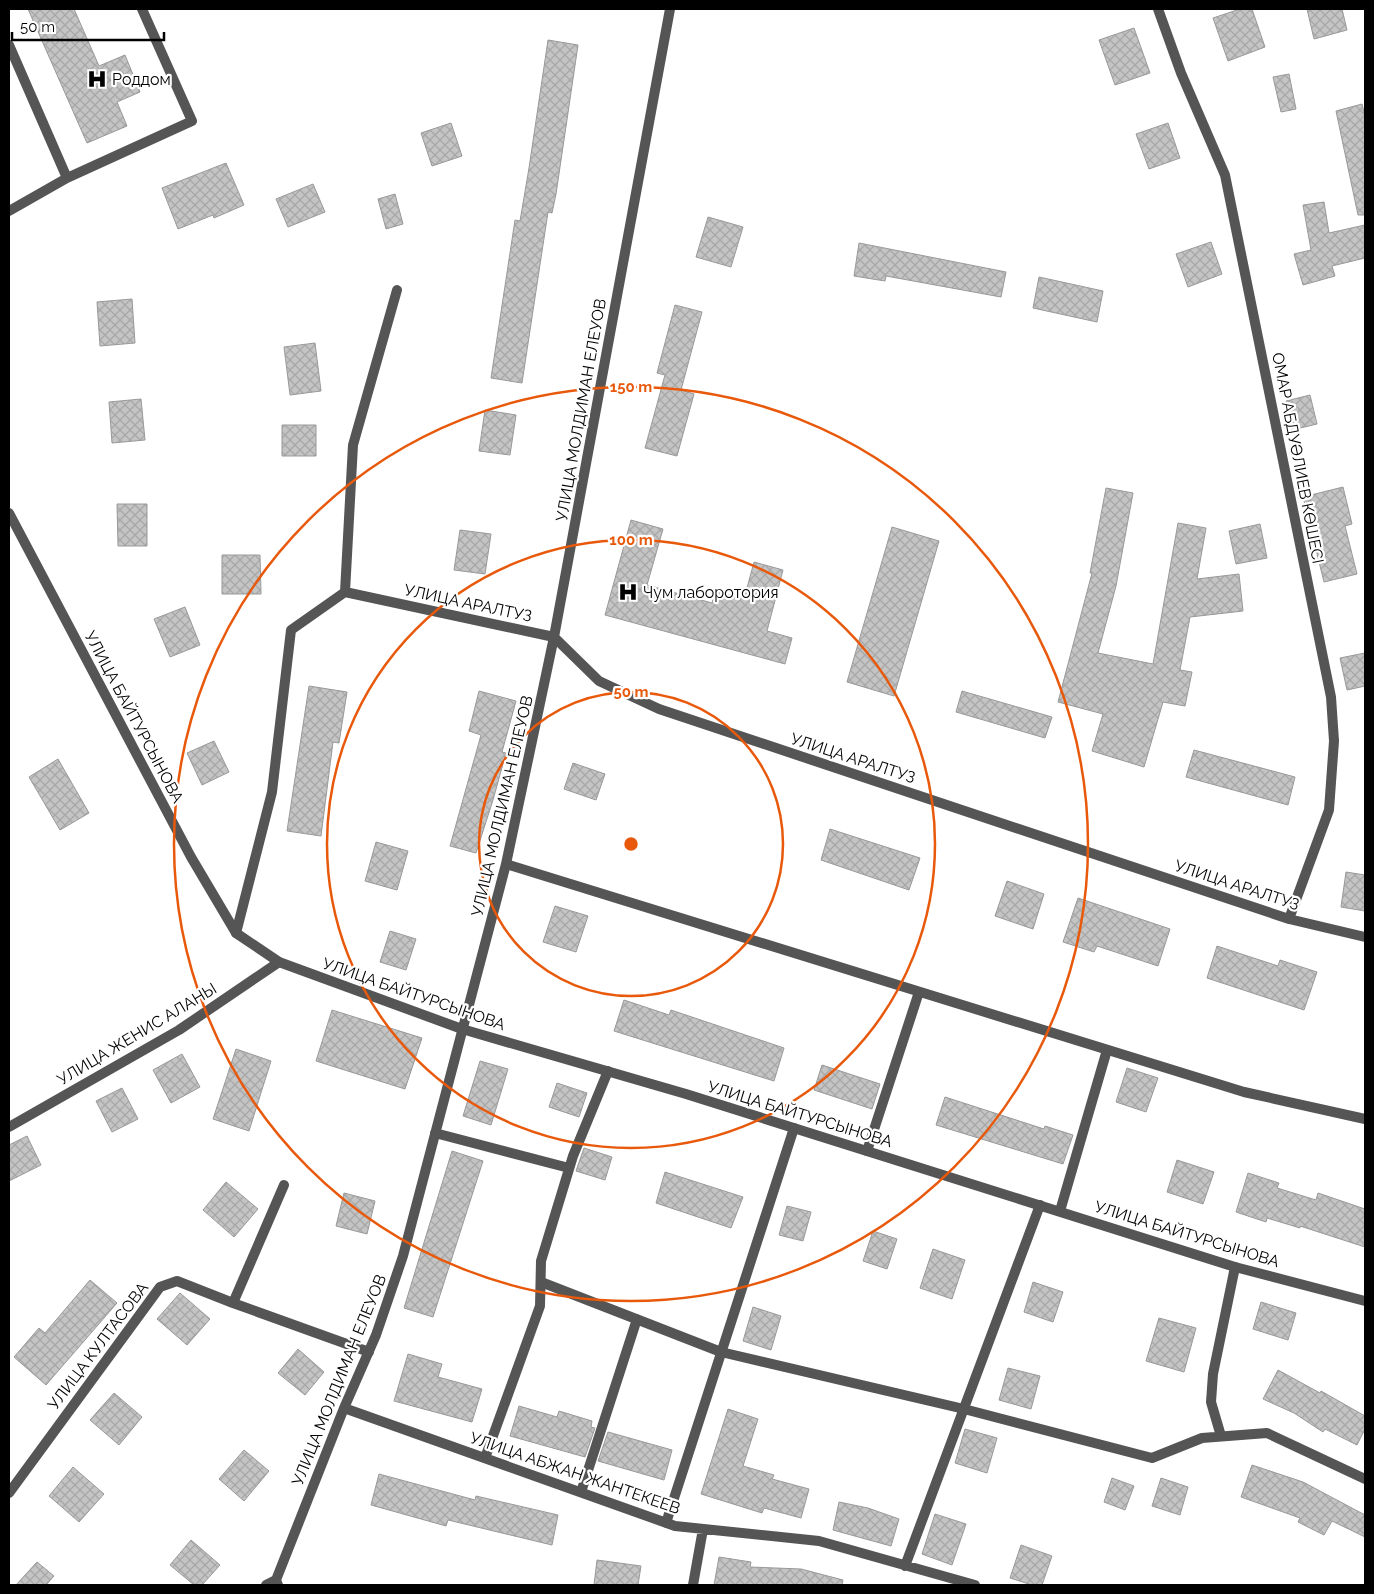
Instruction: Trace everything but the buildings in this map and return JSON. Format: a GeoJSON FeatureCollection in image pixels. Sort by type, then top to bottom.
{"type":"FeatureCollection","features":[{"type":"Feature","properties":{"kind":"street"},"geometry":{"type":"LineString","coordinates":[[9,211],[67,178],[192,121],[142,9]]}},
{"type":"Feature","properties":{"kind":"street","name":"УЛИЦА МОЛДИМАН ЕЛЕУОВ"},"geometry":{"type":"LineString","coordinates":[[273,1584],[344,1408],[369,1352],[403,1256],[506,864],[554,637],[670,9]]}},
{"type":"Feature","properties":{"kind":"street","name":"ОМАР АБДУӘЛИЕВ КӨШЕСІ"},"geometry":{"type":"LineString","coordinates":[[1158,9],[1181,73],[1225,175],[1331,697],[1334,741],[1329,810],[1289,919]]}},
{"type":"Feature","properties":{"kind":"street"},"geometry":{"type":"LineString","coordinates":[[9,45],[67,178]]}},
{"type":"Feature","properties":{"kind":"street"},"geometry":{"type":"LineString","coordinates":[[236,933],[272,792],[291,630],[345,592],[353,444],[397,290]]}},
{"type":"Feature","properties":{"kind":"street","name":"УЛИЦА БАЙТУРСЫНОВА"},"geometry":{"type":"LineString","coordinates":[[9,513],[191,856],[236,933],[279,962],[462,1029],[794,1128],[1235,1266],[1365,1301]]}},
{"type":"Feature","properties":{"kind":"street","name":"УЛИЦА АРАЛТУЗ"},"geometry":{"type":"LineString","coordinates":[[345,592],[554,637],[599,681],[658,709],[1289,919],[1365,937]]}},
{"type":"Feature","properties":{"kind":"street"},"geometry":{"type":"LineString","coordinates":[[506,864],[1244,1092],[1365,1119]]}},
{"type":"Feature","properties":{"kind":"street","name":"УЛИЦА ЖЕНИС АЛАНЫ"},"geometry":{"type":"LineString","coordinates":[[9,1128],[179,1030],[279,962]]}},
{"type":"Feature","properties":{"kind":"street"},"geometry":{"type":"LineString","coordinates":[[867,1151],[919,992]]}},
{"type":"Feature","properties":{"kind":"street"},"geometry":{"type":"LineString","coordinates":[[1060,1212],[1107,1050]]}},
{"type":"Feature","properties":{"kind":"street"},"geometry":{"type":"LineString","coordinates":[[485,1458],[540,1306],[541,1261],[569,1168],[608,1071]]}},
{"type":"Feature","properties":{"kind":"street"},"geometry":{"type":"LineString","coordinates":[[666,1523],[794,1128]]}},
{"type":"Feature","properties":{"kind":"street"},"geometry":{"type":"LineString","coordinates":[[435,1132],[569,1168]]}},
{"type":"Feature","properties":{"kind":"street"},"geometry":{"type":"LineString","coordinates":[[233,1303],[284,1185]]}},
{"type":"Feature","properties":{"kind":"street"},"geometry":{"type":"LineString","coordinates":[[905,1566],[1040,1205]]}},
{"type":"Feature","properties":{"kind":"street"},"geometry":{"type":"LineString","coordinates":[[1221,1436],[1212,1402],[1213,1374],[1235,1266]]}},
{"type":"Feature","properties":{"kind":"street","name":"УЛИЦА КУЛТАСОВА"},"geometry":{"type":"LineString","coordinates":[[9,1493],[160,1287],[177,1281],[369,1352]]}},
{"type":"Feature","properties":{"kind":"street"},"geometry":{"type":"LineString","coordinates":[[541,1282],[721,1352],[964,1409],[1152,1458],[1202,1438],[1267,1433],[1365,1480]]}},
{"type":"Feature","properties":{"kind":"street"},"geometry":{"type":"LineString","coordinates":[[581,1492],[637,1319]]}},
{"type":"Feature","properties":{"kind":"street","name":"УЛИЦА АБЖАН ЖАНТЕКЕЕВ"},"geometry":{"type":"LineString","coordinates":[[344,1408],[666,1523],[703,1529],[819,1541],[975,1585]]}},
{"type":"Feature","properties":{"kind":"street"},"geometry":{"type":"LineString","coordinates":[[693,1585],[703,1529]]}},
{"type":"Feature","properties":{"kind":"place","name":"Роддом"},"geometry":{"type":"Point","coordinates":[97,79]}},
{"type":"Feature","properties":{"kind":"place","name":"Чум лаборотория"},"geometry":{"type":"Point","coordinates":[628,592]}}]}
